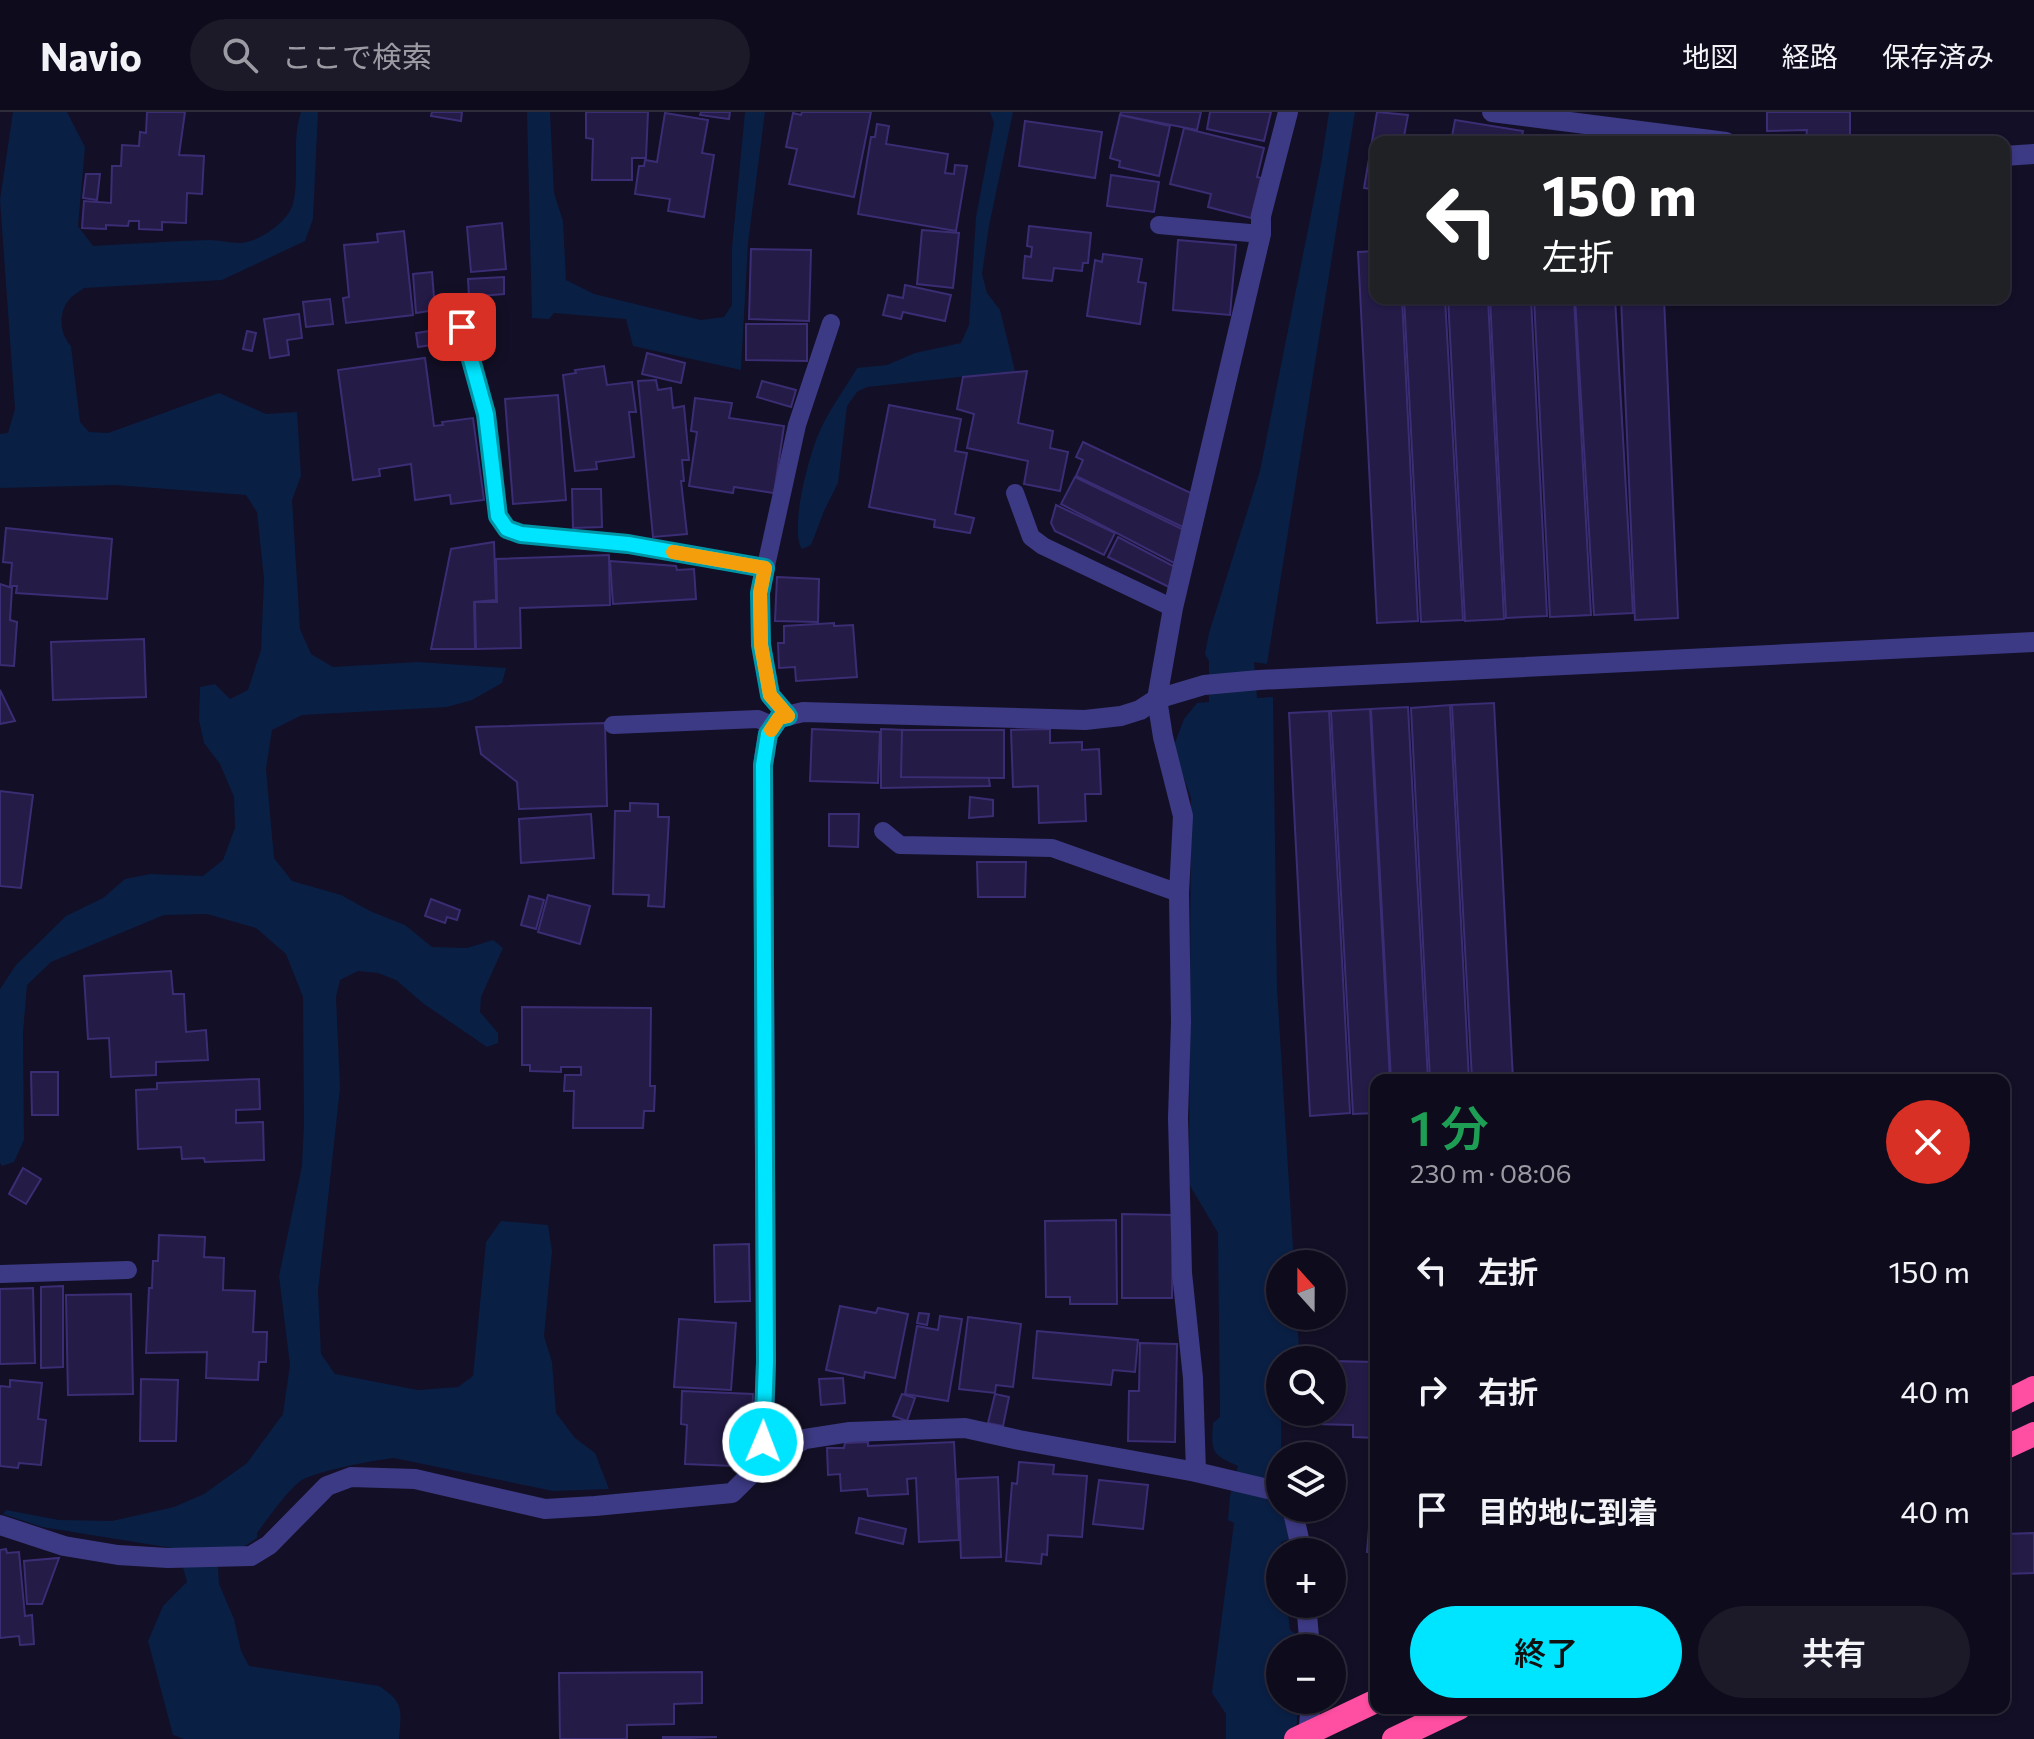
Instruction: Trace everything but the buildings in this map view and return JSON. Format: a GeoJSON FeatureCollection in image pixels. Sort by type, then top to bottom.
{"type":"FeatureCollection","features":[{"type":"Feature","properties":{"kind":"highway"},"geometry":{"type":"LineString","coordinates":[[2010,1400],[2034,1388]]}},
{"type":"Feature","properties":{"kind":"highway"},"geometry":{"type":"LineString","coordinates":[[2010,1445],[2034,1434]]}},
{"type":"Feature","properties":{"kind":"highway"},"geometry":{"type":"LineString","coordinates":[[1304,1737],[1370,1704]]}},
{"type":"Feature","properties":{"kind":"highway"},"geometry":{"type":"LineString","coordinates":[[1394,1739],[1446,1714]]}},
{"type":"Feature","properties":{"kind":"street"},"geometry":{"type":"LineString","coordinates":[[1205,1474],[1182,1273],[1178,1118],[1181,1022],[1179,893],[1183,816],[1157,699],[1173,608],[1261,234],[1261,216],[1288,112]]}},
{"type":"Feature","properties":{"kind":"street"},"geometry":{"type":"LineString","coordinates":[[1492,112],[1679,136]]}},
{"type":"Feature","properties":{"kind":"street"},"geometry":{"type":"LineString","coordinates":[[2010,156],[2034,154]]}},
{"type":"Feature","properties":{"kind":"street"},"geometry":{"type":"LineString","coordinates":[[763,1462],[766,1362],[763,765],[768,734],[781,721],[803,712],[1085,720],[1121,716],[1140,710],[1157,699],[1204,685],[1259,680],[2034,642]]}},
{"type":"Feature","properties":{"kind":"street"},"geometry":{"type":"LineString","coordinates":[[0,1525],[64,1546],[118,1555],[232,1558],[251,1556],[269,1545],[327,1486],[351,1477],[415,1479],[545,1509],[732,1493],[763,1462],[805,1439],[850,1432],[965,1428],[1266,1489]]}},
{"type":"Feature","properties":{"kind":"street"},"geometry":{"type":"LineString","coordinates":[[1304,1737],[1308,1714]]}},
{"type":"Feature","properties":{"kind":"lane"},"geometry":{"type":"LineString","coordinates":[[1159,225],[1261,234]]}},
{"type":"Feature","properties":{"kind":"lane"},"geometry":{"type":"LineString","coordinates":[[613,725],[758,719],[781,721],[770,695],[761,645],[760,593],[797,425],[831,323]]}},
{"type":"Feature","properties":{"kind":"lane"},"geometry":{"type":"LineString","coordinates":[[462,327],[486,414],[498,516],[507,529],[521,534],[628,544],[765,568]]}},
{"type":"Feature","properties":{"kind":"lane"},"geometry":{"type":"LineString","coordinates":[[1015,493],[1031,537],[1043,546],[1173,608]]}},
{"type":"Feature","properties":{"kind":"lane"},"geometry":{"type":"LineString","coordinates":[[883,831],[900,845],[1052,848],[1179,893]]}},
{"type":"Feature","properties":{"kind":"lane"},"geometry":{"type":"LineString","coordinates":[[0,1274],[128,1270]]}},
{"type":"Feature","properties":{"kind":"water"},"geometry":{"type":"Polygon","coordinates":[[[13,112],[67,112],[85,147],[78,226],[93,246],[210,240],[243,243],[268,233],[286,217],[293,204],[301,112],[318,112],[313,219],[305,241],[222,280],[84,288],[69,299],[62,324],[64,336],[71,346],[80,422],[89,432],[108,433],[219,393],[266,414],[297,412],[301,476],[292,500],[300,629],[311,654],[333,667],[418,662],[506,668],[502,683],[472,700],[447,707],[302,715],[272,730],[266,769],[274,858],[292,881],[341,895],[405,925],[432,947],[467,948],[493,940],[503,948],[481,997],[480,1012],[498,1033],[498,1043],[487,1047],[424,1004],[396,980],[378,973],[358,971],[340,980],[336,997],[340,1088],[318,1291],[321,1354],[335,1374],[418,1390],[458,1387],[473,1376],[486,1242],[501,1221],[548,1225],[552,1251],[544,1336],[552,1362],[556,1413],[575,1438],[595,1453],[609,1489],[553,1491],[394,1458],[385,1459],[302,1480],[278,1505],[257,1533],[257,1538],[242,1548],[217,1549],[219,1584],[249,1666],[379,1686],[393,1697],[400,1708],[399,1739],[184,1739],[173,1735],[148,1641],[163,1606],[187,1582],[178,1549],[42,1527],[3,1514],[6,1510],[59,1520],[112,1521],[174,1507],[204,1494],[247,1463],[283,1414],[290,1365],[279,1276],[302,1166],[304,1124],[303,997],[286,954],[256,928],[207,914],[164,915],[51,962],[27,985],[23,1033],[24,1140],[14,1162],[2,1166],[0,1163],[0,989],[16,965],[66,916],[103,898],[125,879],[150,874],[203,876],[223,860],[235,828],[234,797],[220,764],[204,743],[199,720],[200,687],[215,684],[230,699],[248,690],[261,650],[264,579],[257,512],[246,495],[115,485],[0,488],[0,434],[8,433],[15,409],[0,200],[13,112]]]}},
{"type":"Feature","properties":{"kind":"water"},"geometry":{"type":"Polygon","coordinates":[[[527,112],[550,112],[554,193],[563,221],[566,280],[594,294],[701,320],[724,317],[732,305],[732,248],[745,112],[765,112],[748,243],[741,370],[633,346],[626,319],[554,313],[549,319],[532,318],[527,112]]]}},
{"type":"Feature","properties":{"kind":"water"},"geometry":{"type":"Polygon","coordinates":[[[990,112],[1013,112],[982,274],[987,293],[1000,310],[1015,371],[867,387],[857,392],[847,406],[838,483],[811,545],[802,549],[799,510],[810,458],[823,425],[857,368],[887,365],[915,353],[961,343],[969,325],[976,217],[994,123],[990,112]]]}},
{"type":"Feature","properties":{"kind":"water"},"geometry":{"type":"Polygon","coordinates":[[[1329,112],[1355,112],[1267,664],[1254,662],[1257,698],[1273,697],[1277,989],[1293,1250],[1266,1250],[1266,1330],[1298,1330],[1299,1346],[1266,1346],[1266,1426],[1281,1426],[1281,1442],[1266,1442],[1266,1522],[1285,1522],[1289,1538],[1266,1538],[1266,1618],[1289,1618],[1290,1630],[1295,1634],[1266,1634],[1266,1714],[1297,1714],[1296,1739],[1226,1739],[1226,1714],[1212,1693],[1234,1523],[1228,1520],[1230,1496],[1238,1466],[1218,1455],[1212,1440],[1213,1423],[1220,1417],[1218,1233],[1189,1184],[1191,798],[1173,748],[1184,719],[1197,703],[1209,702],[1209,661],[1205,654],[1209,633],[1260,471],[1329,112]]]}},
{"type":"Feature","properties":{"kind":"slow traffic"},"geometry":{"type":"LineString","coordinates":[[673,552],[765,568],[760,593],[761,645],[770,695],[788,716],[779,718],[771,730]]}},
{"type":"Feature","properties":{"kind":"route"},"geometry":{"type":"LineString","coordinates":[[462,327],[486,414],[498,516],[507,529],[521,534],[628,544],[765,568],[760,593],[761,645],[770,695],[788,716],[779,718],[768,734],[763,765],[766,1362],[763,1442]]}}]}
